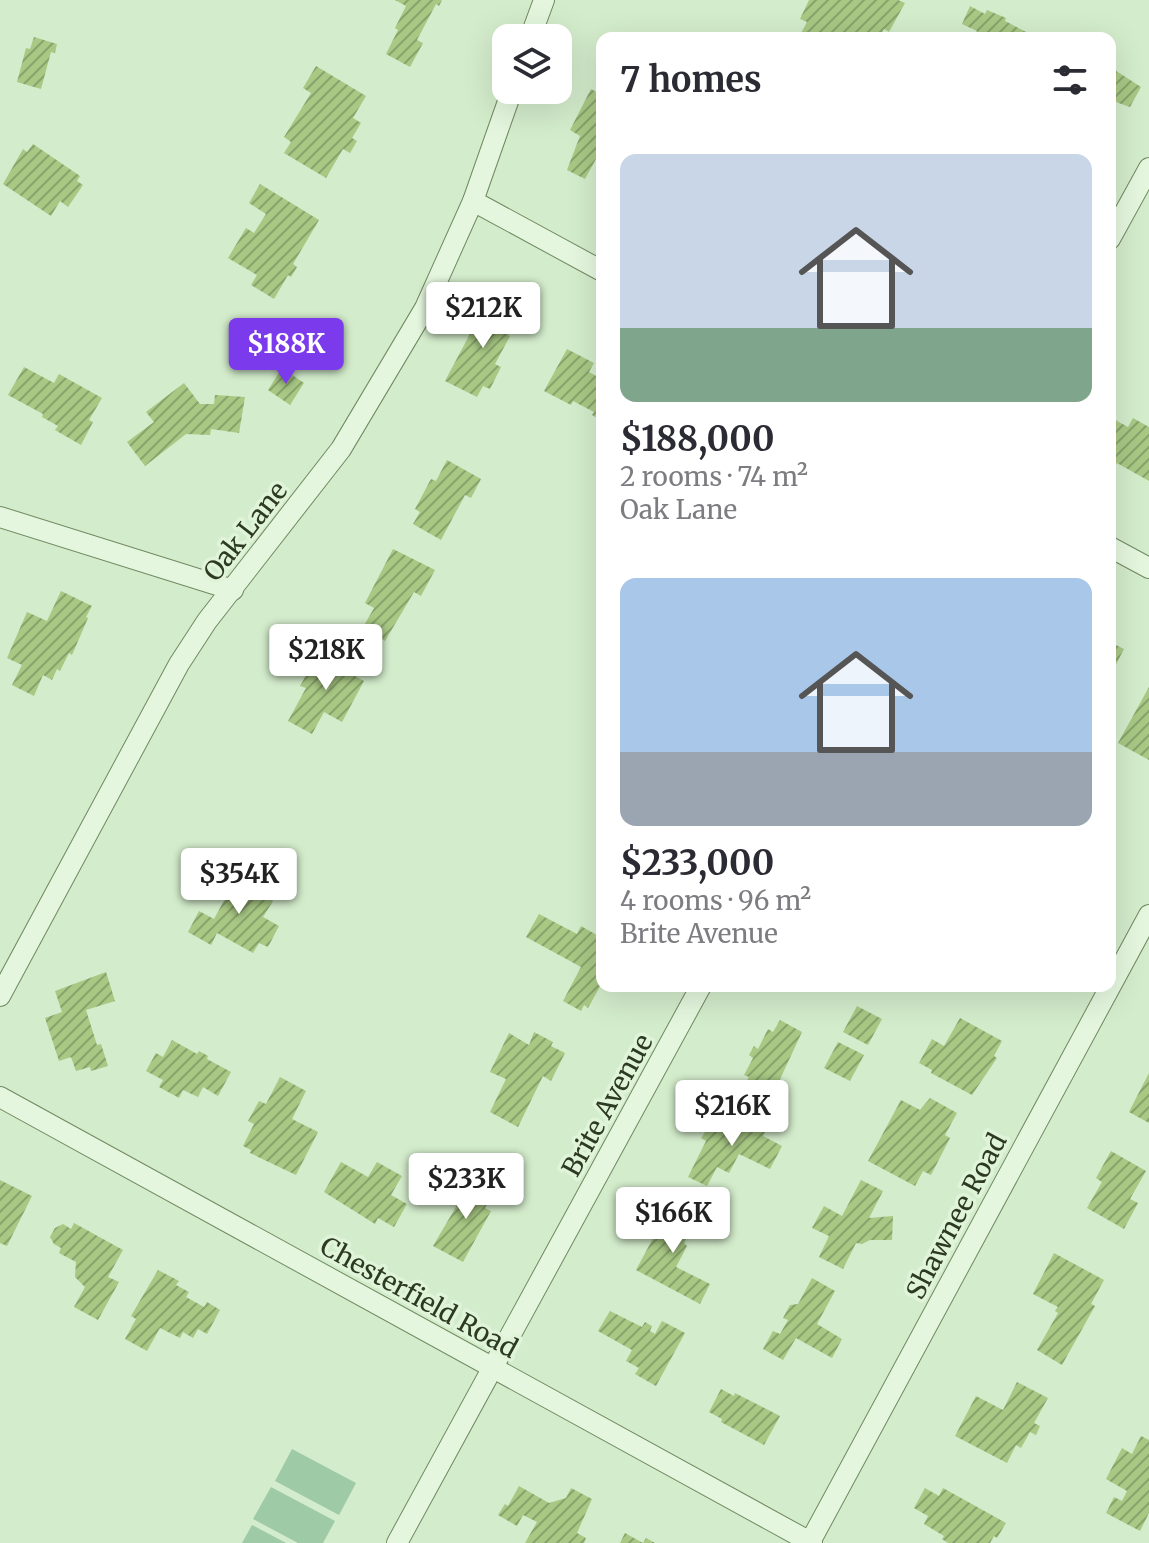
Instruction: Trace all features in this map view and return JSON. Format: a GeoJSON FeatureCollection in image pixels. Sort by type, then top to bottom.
{"type":"FeatureCollection","features":[{"type":"Feature","properties":{"kind":"street"},"geometry":{"type":"LineString","coordinates":[[535,24],[544,0]]}},
{"type":"Feature","properties":{"kind":"street","name":"Oak Lane"},"geometry":{"type":"LineString","coordinates":[[0,996],[179,664],[207,621],[341,449],[425,308],[473,201],[507,104]]}},
{"type":"Feature","properties":{"kind":"street"},"geometry":{"type":"LineString","coordinates":[[1116,228],[1149,168]]}},
{"type":"Feature","properties":{"kind":"street"},"geometry":{"type":"LineString","coordinates":[[473,201],[596,268]]}},
{"type":"Feature","properties":{"kind":"street"},"geometry":{"type":"LineString","coordinates":[[0,517],[233,590]]}},
{"type":"Feature","properties":{"kind":"street"},"geometry":{"type":"LineString","coordinates":[[1116,550],[1149,568]]}},
{"type":"Feature","properties":{"kind":"street","name":"Shawnee Road"},"geometry":{"type":"LineString","coordinates":[[1116,976],[1149,915]]}},
{"type":"Feature","properties":{"kind":"street","name":"Brite Avenue"},"geometry":{"type":"LineString","coordinates":[[397,1543],[698,992]]}},
{"type":"Feature","properties":{"kind":"street","name":"Shawnee Road"},"geometry":{"type":"LineString","coordinates":[[811,1542],[1107,992]]}},
{"type":"Feature","properties":{"kind":"street","name":"Chesterfield Road"},"geometry":{"type":"LineString","coordinates":[[0,1097],[811,1542]]}},
{"type":"Feature","properties":{"kind":"green space"},"geometry":{"type":"Polygon","coordinates":[[[292,1449],[356,1483],[339,1515],[275,1481],[292,1449]]]}},
{"type":"Feature","properties":{"kind":"green space"},"geometry":{"type":"Polygon","coordinates":[[[271,1487],[335,1521],[323,1543],[298,1543],[253,1519],[271,1487]]]}},
{"type":"Feature","properties":{"kind":"green space"},"geometry":{"type":"Polygon","coordinates":[[[252,1525],[286,1543],[242,1543],[252,1525]]]}},
{"type":"Feature","properties":{"kind":"building"},"geometry":{"type":"Polygon","coordinates":[[[395,0],[442,0],[439,6],[436,4],[417,40],[423,43],[410,67],[386,54],[406,6],[395,0]]]}},
{"type":"Feature","properties":{"kind":"building"},"geometry":{"type":"Polygon","coordinates":[[[809,0],[898,0],[905,3],[889,32],[884,29],[882,32],[802,32],[807,22],[800,19],[809,0]]]}},
{"type":"Feature","properties":{"kind":"building"},"geometry":{"type":"Polygon","coordinates":[[[970,6],[985,14],[987,10],[1006,18],[1005,21],[1026,32],[976,32],[962,24],[970,6]]]}},
{"type":"Feature","properties":{"kind":"building"},"geometry":{"type":"Polygon","coordinates":[[[34,37],[57,44],[55,53],[51,52],[41,89],[17,82],[26,48],[30,49],[34,37]]]}},
{"type":"Feature","properties":{"kind":"building"},"geometry":{"type":"Polygon","coordinates":[[[316,66],[366,96],[353,118],[361,123],[352,138],[357,141],[350,153],[343,149],[326,178],[284,153],[291,142],[284,137],[311,93],[303,88],[316,66]]]}},
{"type":"Feature","properties":{"kind":"building"},"geometry":{"type":"Polygon","coordinates":[[[1116,71],[1141,87],[1130,107],[1116,102],[1116,71]]]}},
{"type":"Feature","properties":{"kind":"building"},"geometry":{"type":"Polygon","coordinates":[[[591,89],[596,92],[596,159],[585,179],[567,170],[580,136],[570,130],[591,89]]]}},
{"type":"Feature","properties":{"kind":"building"},"geometry":{"type":"Polygon","coordinates":[[[33,144],[80,176],[77,181],[83,185],[68,207],[60,201],[51,216],[3,184],[23,149],[27,152],[33,144]]]}},
{"type":"Feature","properties":{"kind":"building"},"geometry":{"type":"Polygon","coordinates":[[[260,184],[319,220],[293,264],[297,267],[291,277],[288,275],[274,299],[251,285],[257,275],[228,258],[246,228],[254,233],[266,214],[249,203],[260,184]]]}},
{"type":"Feature","properties":{"kind":"building"},"geometry":{"type":"Polygon","coordinates":[[[493,298],[519,311],[495,364],[501,367],[490,389],[483,386],[477,397],[445,381],[472,330],[477,333],[478,325],[493,298]]]}},
{"type":"Feature","properties":{"kind":"building"},"geometry":{"type":"Polygon","coordinates":[[[567,349],[594,363],[589,372],[596,376],[596,417],[592,415],[594,412],[573,401],[571,405],[544,391],[567,349]]]}},
{"type":"Feature","properties":{"kind":"building"},"geometry":{"type":"Polygon","coordinates":[[[24,367],[54,383],[59,374],[102,398],[89,420],[93,422],[81,445],[55,430],[58,426],[42,417],[43,414],[8,395],[24,367]]]}},
{"type":"Feature","properties":{"kind":"building"},"geometry":{"type":"Polygon","coordinates":[[[282,368],[304,383],[290,405],[268,390],[282,368]]]}},
{"type":"Feature","properties":{"kind":"building"},"geometry":{"type":"Polygon","coordinates":[[[184,383],[200,404],[214,404],[215,395],[245,397],[239,433],[211,429],[210,435],[186,434],[145,466],[127,442],[154,422],[146,412],[184,383]]]}},
{"type":"Feature","properties":{"kind":"building"},"geometry":{"type":"Polygon","coordinates":[[[1133,418],[1149,427],[1149,481],[1117,463],[1116,420],[1128,427],[1133,418]]]}},
{"type":"Feature","properties":{"kind":"building"},"geometry":{"type":"Polygon","coordinates":[[[447,460],[481,479],[471,498],[465,495],[441,540],[413,524],[420,512],[415,509],[431,479],[436,481],[447,460]]]}},
{"type":"Feature","properties":{"kind":"building"},"geometry":{"type":"Polygon","coordinates":[[[393,549],[435,570],[421,596],[414,592],[385,641],[362,629],[374,608],[365,603],[393,549]]]}},
{"type":"Feature","properties":{"kind":"building"},"geometry":{"type":"Polygon","coordinates":[[[61,591],[92,606],[72,655],[69,653],[52,680],[43,675],[34,696],[12,685],[22,665],[7,658],[27,612],[47,621],[61,591]]]}},
{"type":"Feature","properties":{"kind":"building"},"geometry":{"type":"Polygon","coordinates":[[[1116,645],[1124,649],[1116,664],[1116,645]]]}},
{"type":"Feature","properties":{"kind":"building"},"geometry":{"type":"Polygon","coordinates":[[[326,648],[351,661],[346,671],[364,681],[342,722],[324,712],[312,734],[288,721],[306,688],[300,686],[313,663],[318,665],[326,648]]]}},
{"type":"Feature","properties":{"kind":"building"},"geometry":{"type":"Polygon","coordinates":[[[1149,687],[1149,760],[1118,743],[1149,687]]]}},
{"type":"Feature","properties":{"kind":"building"},"geometry":{"type":"Polygon","coordinates":[[[231,871],[273,894],[270,899],[273,901],[263,917],[279,926],[268,947],[259,943],[253,953],[217,933],[211,945],[188,932],[199,911],[214,919],[227,895],[220,891],[231,871]]]}},
{"type":"Feature","properties":{"kind":"building"},"geometry":{"type":"Polygon","coordinates":[[[539,914],[577,934],[581,926],[596,935],[597,992],[588,1008],[584,1005],[581,1011],[563,1001],[581,967],[526,937],[539,914]]]}},
{"type":"Feature","properties":{"kind":"building"},"geometry":{"type":"Polygon","coordinates":[[[106,972],[115,1001],[86,1010],[97,1045],[101,1044],[108,1066],[76,1071],[71,1057],[59,1061],[45,1018],[62,1012],[55,991],[106,972]]]}},
{"type":"Feature","properties":{"kind":"building"},"geometry":{"type":"Polygon","coordinates":[[[857,1006],[882,1019],[868,1045],[843,1032],[857,1006]]]}},
{"type":"Feature","properties":{"kind":"building"},"geometry":{"type":"Polygon","coordinates":[[[960,1018],[1002,1041],[994,1056],[997,1058],[972,1095],[919,1063],[932,1039],[944,1046],[960,1018]]]}},
{"type":"Feature","properties":{"kind":"building"},"geometry":{"type":"Polygon","coordinates":[[[780,1020],[802,1032],[775,1090],[766,1102],[742,1090],[749,1077],[744,1075],[753,1058],[749,1055],[754,1046],[758,1049],[768,1029],[773,1032],[780,1020]]]}},
{"type":"Feature","properties":{"kind":"building"},"geometry":{"type":"Polygon","coordinates":[[[534,1032],[565,1053],[551,1081],[543,1076],[518,1127],[490,1112],[506,1079],[490,1072],[509,1033],[529,1045],[534,1032]]]}},
{"type":"Feature","properties":{"kind":"building"},"geometry":{"type":"Polygon","coordinates":[[[172,1040],[197,1054],[199,1051],[231,1072],[218,1096],[203,1087],[198,1097],[183,1090],[179,1098],[159,1087],[163,1080],[146,1071],[156,1053],[163,1057],[172,1040]]]}},
{"type":"Feature","properties":{"kind":"building"},"geometry":{"type":"Polygon","coordinates":[[[838,1042],[864,1055],[850,1081],[824,1068],[838,1042]]]}},
{"type":"Feature","properties":{"kind":"building"},"geometry":{"type":"Polygon","coordinates":[[[1149,1073],[1149,1123],[1129,1112],[1149,1073]]]}},
{"type":"Feature","properties":{"kind":"building"},"geometry":{"type":"Polygon","coordinates":[[[280,1077],[306,1091],[292,1119],[318,1132],[296,1175],[250,1153],[251,1150],[243,1146],[254,1124],[248,1121],[259,1101],[266,1104],[280,1077]]]}},
{"type":"Feature","properties":{"kind":"building"},"geometry":{"type":"Polygon","coordinates":[[[930,1098],[957,1113],[945,1135],[950,1138],[931,1175],[923,1171],[915,1186],[868,1161],[901,1100],[920,1110],[930,1098]]]}},
{"type":"Feature","properties":{"kind":"building"},"geometry":{"type":"Polygon","coordinates":[[[719,1112],[765,1132],[763,1136],[782,1146],[770,1169],[739,1154],[729,1173],[717,1167],[707,1186],[688,1177],[706,1141],[701,1138],[719,1112]]]}},
{"type":"Feature","properties":{"kind":"building"},"geometry":{"type":"Polygon","coordinates":[[[1111,1151],[1146,1171],[1130,1199],[1138,1203],[1124,1229],[1087,1208],[1102,1182],[1096,1178],[1111,1151]]]}},
{"type":"Feature","properties":{"kind":"building"},"geometry":{"type":"Polygon","coordinates":[[[341,1162],[368,1177],[377,1162],[402,1176],[391,1195],[407,1204],[394,1227],[378,1218],[375,1224],[324,1192],[341,1162]]]}},
{"type":"Feature","properties":{"kind":"building"},"geometry":{"type":"Polygon","coordinates":[[[473,1178],[495,1190],[485,1208],[491,1211],[463,1262],[433,1246],[473,1178]]]}},
{"type":"Feature","properties":{"kind":"building"},"geometry":{"type":"Polygon","coordinates":[[[0,1180],[32,1196],[7,1246],[0,1243],[0,1180]]]}},
{"type":"Feature","properties":{"kind":"building"},"geometry":{"type":"Polygon","coordinates":[[[861,1180],[883,1191],[869,1218],[893,1216],[892,1240],[856,1243],[843,1269],[819,1257],[829,1236],[812,1228],[824,1206],[842,1216],[861,1180]]]}},
{"type":"Feature","properties":{"kind":"building"},"geometry":{"type":"Polygon","coordinates":[[[673,1201],[699,1215],[676,1267],[710,1284],[700,1304],[636,1270],[673,1201]]]}},
{"type":"Feature","properties":{"kind":"building"},"geometry":{"type":"Polygon","coordinates":[[[74,1223],[123,1250],[108,1277],[119,1282],[98,1320],[74,1307],[85,1287],[75,1277],[76,1262],[59,1253],[61,1248],[50,1237],[55,1228],[63,1224],[71,1229],[74,1223]]]}},
{"type":"Feature","properties":{"kind":"building"},"geometry":{"type":"Polygon","coordinates":[[[1054,1253],[1104,1280],[1091,1304],[1095,1306],[1062,1365],[1037,1350],[1058,1313],[1055,1311],[1058,1307],[1033,1294],[1054,1253]]]}},
{"type":"Feature","properties":{"kind":"building"},"geometry":{"type":"Polygon","coordinates":[[[158,1270],[179,1281],[176,1285],[189,1292],[186,1297],[204,1307],[207,1302],[220,1310],[207,1334],[198,1329],[193,1338],[183,1332],[180,1338],[160,1328],[147,1351],[125,1339],[136,1319],[131,1316],[158,1270]]]}},
{"type":"Feature","properties":{"kind":"building"},"geometry":{"type":"Polygon","coordinates":[[[812,1278],[835,1291],[817,1324],[842,1339],[832,1358],[796,1338],[783,1360],[763,1349],[773,1331],[780,1334],[788,1320],[783,1318],[790,1305],[798,1304],[812,1278]]]}},
{"type":"Feature","properties":{"kind":"building"},"geometry":{"type":"Polygon","coordinates":[[[610,1311],[642,1327],[645,1322],[652,1326],[650,1331],[655,1334],[662,1321],[685,1333],[656,1386],[635,1374],[639,1368],[626,1361],[632,1350],[598,1331],[610,1311]]]}},
{"type":"Feature","properties":{"kind":"building"},"geometry":{"type":"Polygon","coordinates":[[[1017,1382],[1048,1398],[1034,1423],[1040,1426],[1036,1435],[1030,1432],[1021,1448],[1016,1445],[1007,1463],[955,1436],[976,1396],[1003,1410],[1017,1382]]]}},
{"type":"Feature","properties":{"kind":"building"},"geometry":{"type":"Polygon","coordinates":[[[721,1389],[780,1416],[764,1445],[721,1422],[722,1419],[709,1412],[721,1389]]]}},
{"type":"Feature","properties":{"kind":"building"},"geometry":{"type":"Polygon","coordinates":[[[1141,1436],[1149,1440],[1149,1513],[1140,1531],[1106,1513],[1114,1497],[1122,1501],[1127,1491],[1106,1479],[1122,1448],[1132,1454],[1141,1436]]]}},
{"type":"Feature","properties":{"kind":"building"},"geometry":{"type":"Polygon","coordinates":[[[519,1486],[549,1503],[566,1498],[571,1488],[592,1499],[577,1533],[586,1538],[584,1543],[525,1543],[537,1522],[523,1515],[517,1526],[498,1515],[505,1504],[508,1506],[519,1486]]]}},
{"type":"Feature","properties":{"kind":"building"},"geometry":{"type":"Polygon","coordinates":[[[925,1488],[939,1496],[943,1488],[1006,1523],[990,1543],[948,1543],[942,1539],[944,1536],[924,1524],[928,1516],[914,1508],[925,1488]]]}},
{"type":"Feature","properties":{"kind":"building"},"geometry":{"type":"Polygon","coordinates":[[[625,1533],[643,1543],[620,1543],[625,1533]]]}}]}
